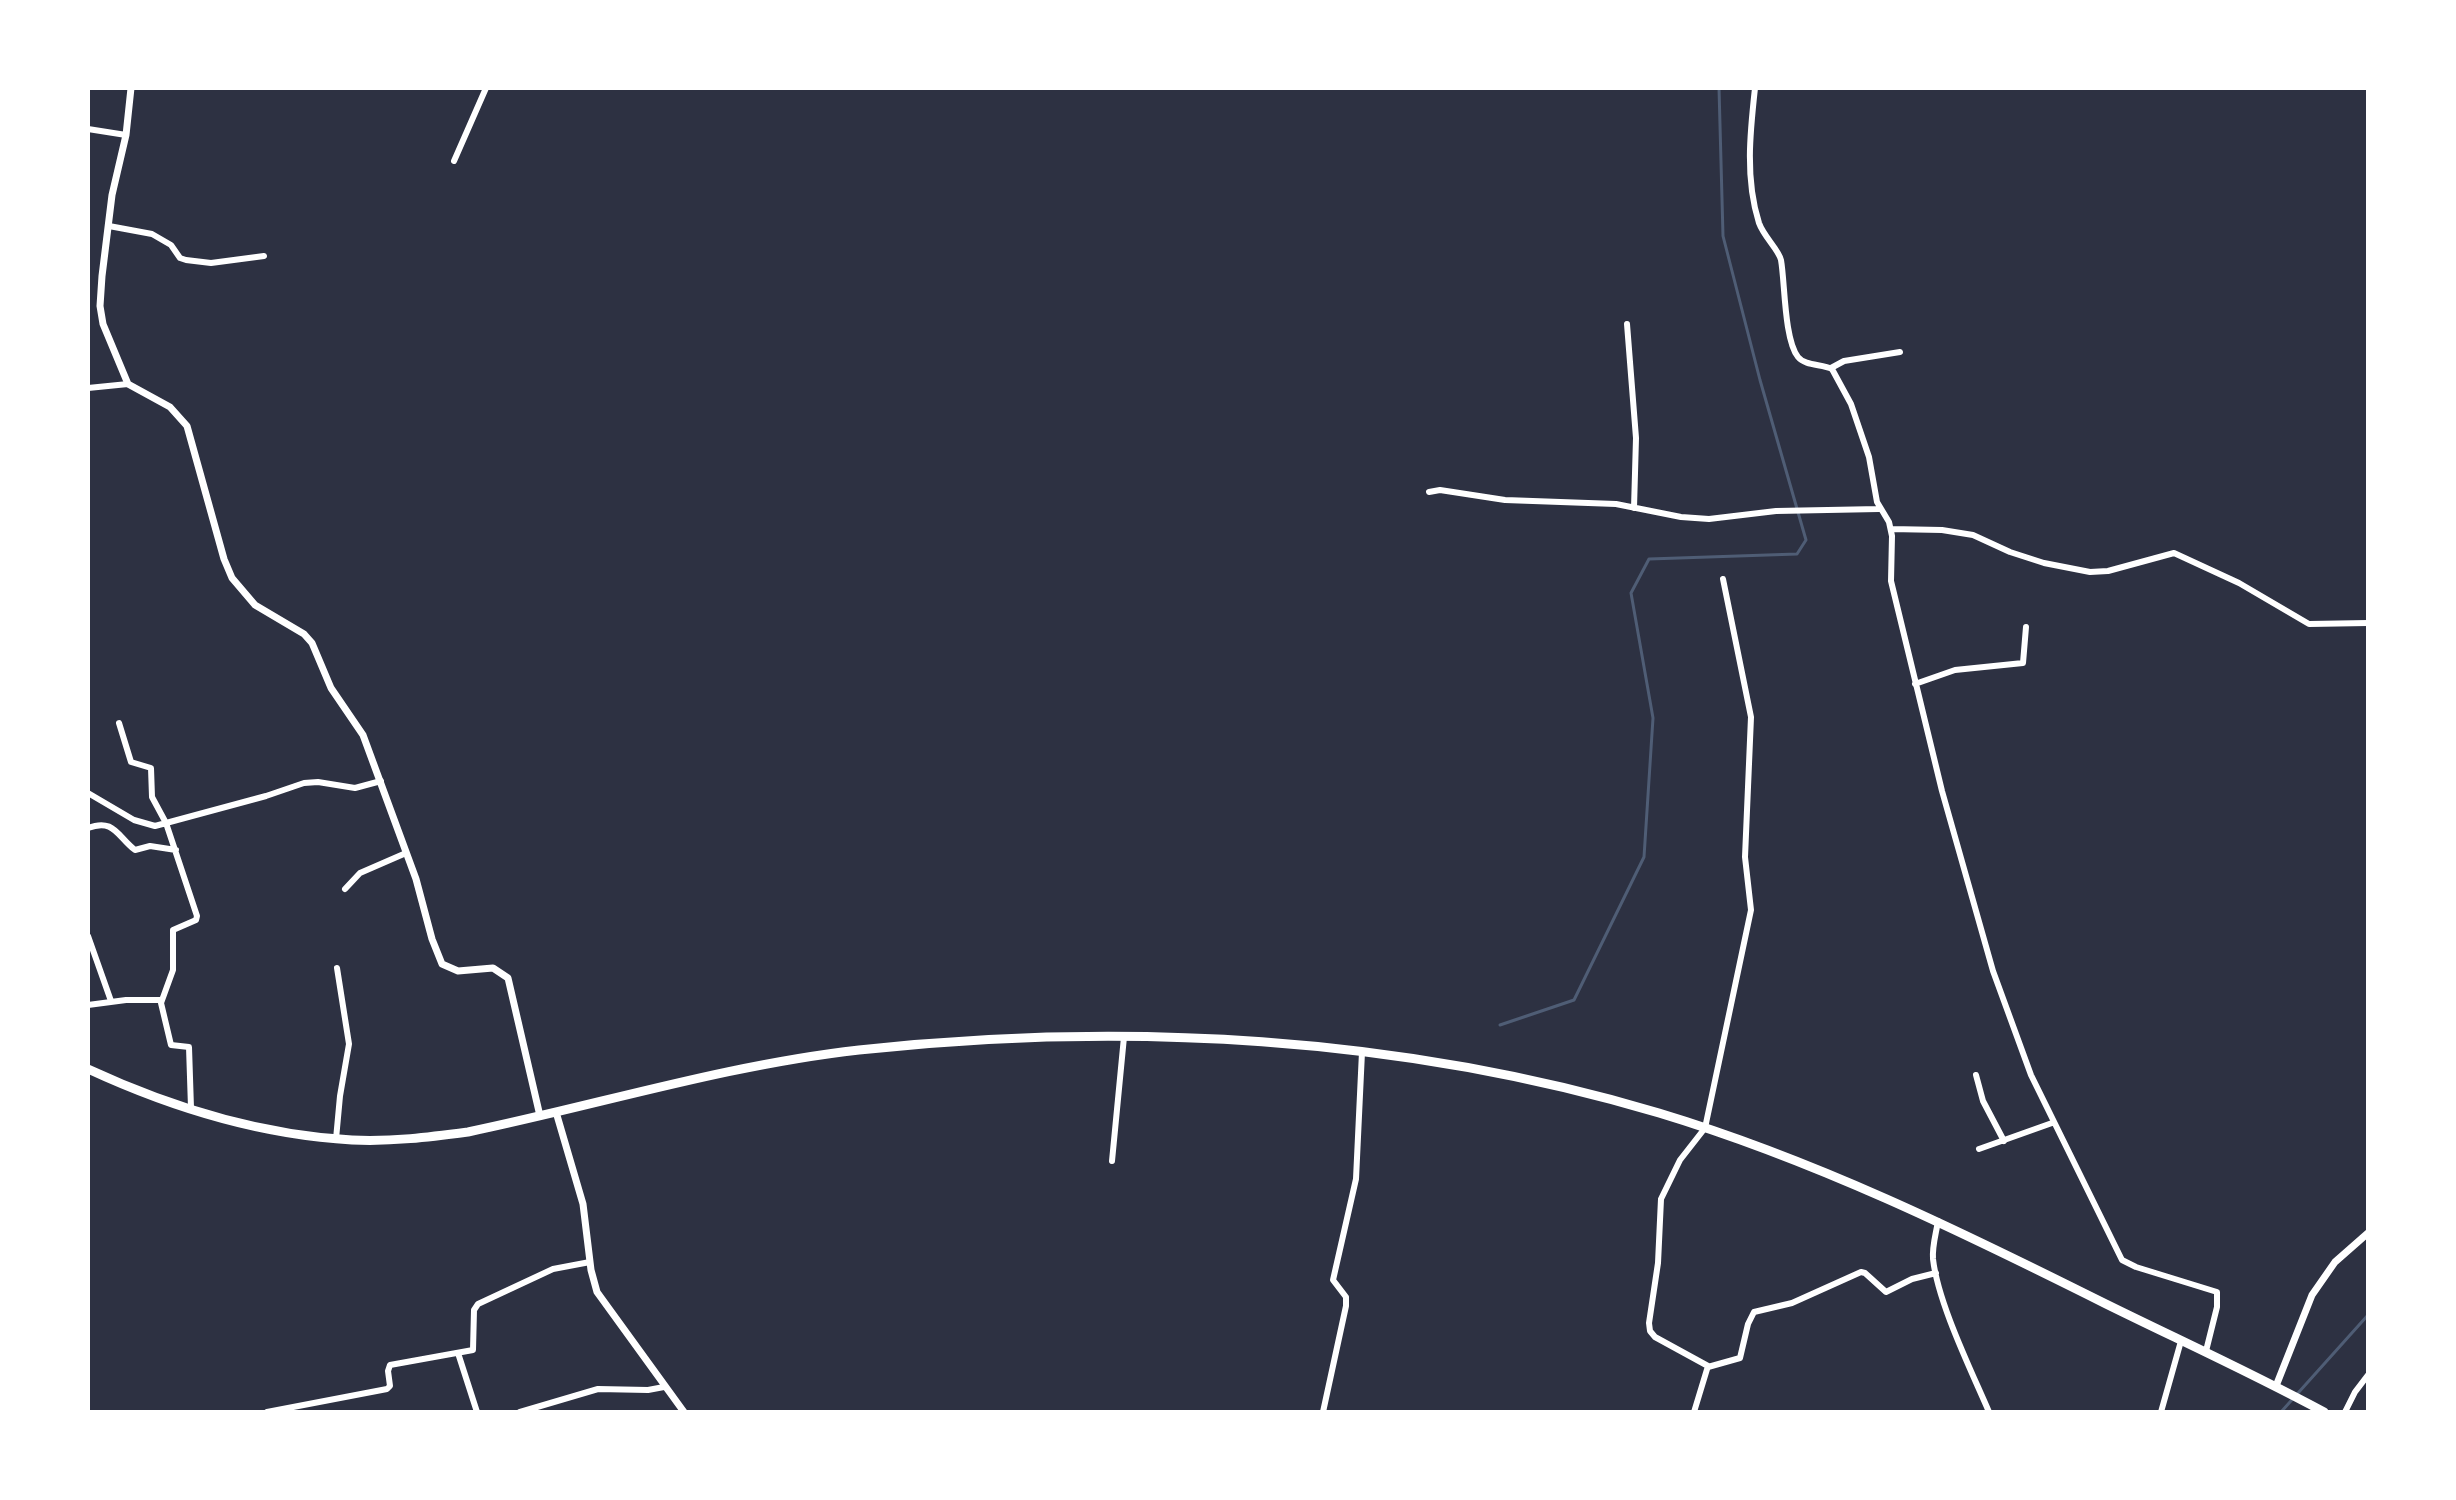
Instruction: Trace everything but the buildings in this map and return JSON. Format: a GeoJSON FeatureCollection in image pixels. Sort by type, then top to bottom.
{"type":"FeatureCollection","features":[{"type":"Feature","properties":{"kind":"main road"},"geometry":{"type":"LineString","coordinates":[[88,1069],[191,1108],[281,1132],[336,1139],[426,1137],[468,1132],[736,1071],[854,1051],[1025,1038],[1124,1037],[1269,1042],[1362,1052],[1493,1072],[1642,1108],[1824,1172],[1938,1221],[2324,1412]]}},
{"type":"Feature","properties":{"kind":"street"},"geometry":{"type":"LineString","coordinates":[[128,384],[107,339],[101,315],[102,276],[112,195],[126,135],[131,88]]}},
{"type":"Feature","properties":{"kind":"street"},"geometry":{"type":"LineString","coordinates":[[454,161],[486,88]]}},
{"type":"Feature","properties":{"kind":"street"},"geometry":{"type":"LineString","coordinates":[[1755,88],[1750,168],[1756,211],[1764,236],[1780,257],[1785,308],[1795,352],[1804,361],[1831,368],[1844,361],[1900,352]]}},
{"type":"Feature","properties":{"kind":"street"},"geometry":{"type":"LineString","coordinates":[[88,129],[126,135]]}},
{"type":"Feature","properties":{"kind":"street"},"geometry":{"type":"LineString","coordinates":[[109,226],[152,234],[171,245],[180,258],[186,260],[211,263],[264,256]]}},
{"type":"Feature","properties":{"kind":"street"},"geometry":{"type":"LineString","coordinates":[[1627,324],[1636,438],[1634,508]]}},
{"type":"Feature","properties":{"kind":"street"},"geometry":{"type":"LineString","coordinates":[[1831,368],[1858,422],[1869,457],[1879,509],[1891,529],[1891,581],[1915,684],[1993,971],[2016,1037],[2052,1123],[2122,1260],[2217,1292],[2217,1307],[2206,1351]]}},
{"type":"Feature","properties":{"kind":"street"},"geometry":{"type":"LineString","coordinates":[[88,388],[128,384],[170,407],[183,420],[232,578],[260,610],[304,634],[312,643],[331,688],[363,735],[442,964],[458,971],[493,968],[508,978],[540,1116]]}},
{"type":"Feature","properties":{"kind":"street"},"geometry":{"type":"LineString","coordinates":[[1429,492],[1440,490],[1505,500],[1582,501],[1709,519],[1776,511],[1879,509]]}},
{"type":"Feature","properties":{"kind":"street"},"geometry":{"type":"LineString","coordinates":[[1891,529],[1942,530],[1973,535],[2044,563],[2090,572],[2108,571],[2174,553],[2239,583],[2309,624],[2368,623]]}},
{"type":"Feature","properties":{"kind":"street"},"geometry":{"type":"LineString","coordinates":[[1723,579],[1751,717],[1745,857],[1751,902],[1744,950],[1705,1128],[1676,1167],[1661,1199],[1658,1263],[1649,1328],[1655,1337],[1708,1367],[1740,1358],[1751,1315],[1757,1311],[1792,1303],[1861,1272],[1886,1292],[1912,1279],[1936,1273]]}},
{"type":"Feature","properties":{"kind":"street"},"geometry":{"type":"LineString","coordinates":[[1915,684],[1955,670],[2024,663],[2026,627]]}},
{"type":"Feature","properties":{"kind":"street"},"geometry":{"type":"LineString","coordinates":[[119,723],[131,762],[151,768],[152,797],[166,823],[197,918],[173,930],[173,970],[162,1000],[171,1045],[189,1047],[191,1108]]}},
{"type":"Feature","properties":{"kind":"street"},"geometry":{"type":"LineString","coordinates":[[88,793],[144,824],[155,826],[304,783],[355,788],[381,781]]}},
{"type":"Feature","properties":{"kind":"street"},"geometry":{"type":"LineString","coordinates":[[88,828],[98,824],[108,825],[135,850],[150,846],[176,850]]}},
{"type":"Feature","properties":{"kind":"street"},"geometry":{"type":"LineString","coordinates":[[345,889],[360,873],[406,853]]}},
{"type":"Feature","properties":{"kind":"street"},"geometry":{"type":"LineString","coordinates":[[88,936],[111,1001]]}},
{"type":"Feature","properties":{"kind":"street"},"geometry":{"type":"LineString","coordinates":[[336,1139],[349,1044],[337,968]]}},
{"type":"Feature","properties":{"kind":"street"},"geometry":{"type":"LineString","coordinates":[[88,1005],[111,1001],[162,1000]]}},
{"type":"Feature","properties":{"kind":"street"},"geometry":{"type":"LineString","coordinates":[[1112,1161],[1124,1037]]}},
{"type":"Feature","properties":{"kind":"street"},"geometry":{"type":"LineString","coordinates":[[1323,1412],[1346,1306],[1346,1297],[1333,1280],[1356,1179],[1362,1052]]}},
{"type":"Feature","properties":{"kind":"street"},"geometry":{"type":"LineString","coordinates":[[1976,1075],[1983,1101],[2004,1141]]}},
{"type":"Feature","properties":{"kind":"street"},"geometry":{"type":"LineString","coordinates":[[556,1112],[583,1204],[597,1292],[630,1334],[678,1410]]}},
{"type":"Feature","properties":{"kind":"street"},"geometry":{"type":"LineString","coordinates":[[1979,1149],[2052,1123]]}},
{"type":"Feature","properties":{"kind":"street"},"geometry":{"type":"LineString","coordinates":[[1938,1221],[1933,1247],[1936,1273],[1989,1412]]}},
{"type":"Feature","properties":{"kind":"street"},"geometry":{"type":"LineString","coordinates":[[2276,1386],[2312,1295],[2335,1262],[2368,1233]]}},
{"type":"Feature","properties":{"kind":"street"},"geometry":{"type":"LineString","coordinates":[[267,1412],[387,1389],[390,1386],[390,1365],[473,1350],[474,1310],[478,1304],[553,1269],[590,1262]]}},
{"type":"Feature","properties":{"kind":"street"},"geometry":{"type":"LineString","coordinates":[[2161,1412],[2181,1341]]}},
{"type":"Feature","properties":{"kind":"street"},"geometry":{"type":"LineString","coordinates":[[458,1353],[477,1412]]}},
{"type":"Feature","properties":{"kind":"street"},"geometry":{"type":"LineString","coordinates":[[1694,1412],[1708,1367]]}},
{"type":"Feature","properties":{"kind":"street"},"geometry":{"type":"LineString","coordinates":[[2345,1412],[2368,1375]]}},
{"type":"Feature","properties":{"kind":"street"},"geometry":{"type":"LineString","coordinates":[[520,1412],[598,1389],[648,1390],[664,1387]]}},
{"type":"Feature","properties":{"kind":"waterway"},"geometry":{"type":"LineString","coordinates":[[1500,1025],[1574,1000],[1644,857],[1653,718],[1631,593],[1649,559],[1797,554],[1806,540],[1723,236],[1719,88]]}},
{"type":"Feature","properties":{"kind":"waterway"},"geometry":{"type":"LineString","coordinates":[[2281,1412],[2368,1315]]}}]}
